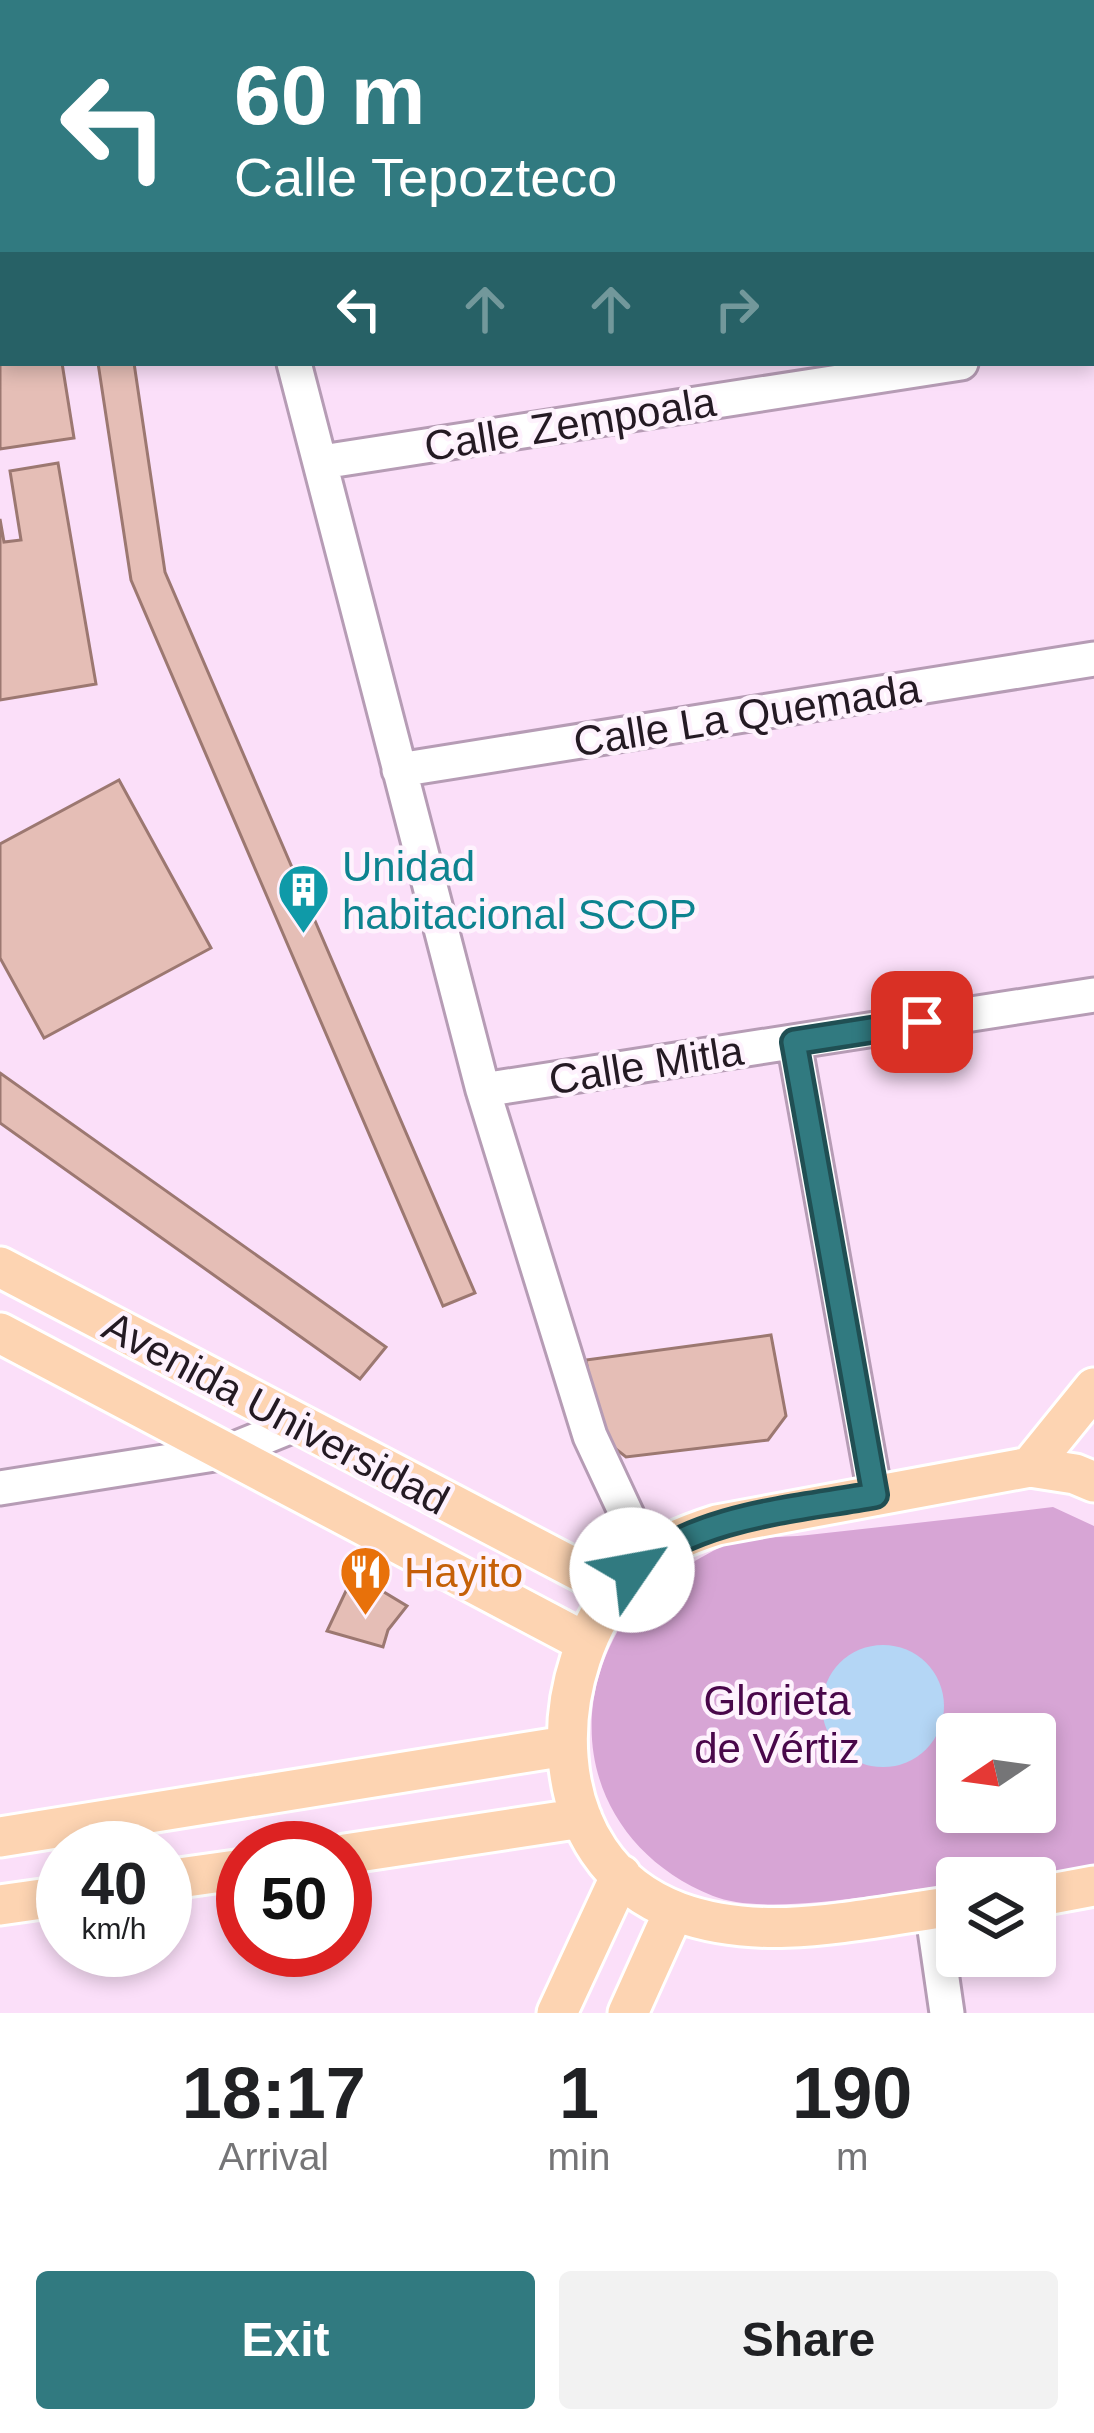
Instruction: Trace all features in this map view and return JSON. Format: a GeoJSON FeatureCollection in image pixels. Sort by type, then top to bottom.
{"type":"FeatureCollection","features":[{"type":"Feature","properties":{"kind":"main road","name":"Avenida Universidad"},"geometry":{"type":"LineString","coordinates":[[0,1267],[616,1590]]}},
{"type":"Feature","properties":{"kind":"main road","name":"Avenida Universidad"},"geometry":{"type":"LineString","coordinates":[[0,1333],[584,1642]]}},
{"type":"Feature","properties":{"kind":"main road"},"geometry":{"type":"LineString","coordinates":[[1030,1467],[1094,1388]]}},
{"type":"Feature","properties":{"kind":"main road"},"geometry":{"type":"LineString","coordinates":[[936,1908],[787,1928],[738,1928],[674,1911],[621,1875],[598,1851],[582,1818],[566,1746],[569,1687],[584,1642],[616,1590],[647,1558],[685,1536],[717,1525],[1030,1467],[1076,1474],[1094,1482]]}},
{"type":"Feature","properties":{"kind":"main road"},"geometry":{"type":"LineString","coordinates":[[0,1837],[566,1746]]}},
{"type":"Feature","properties":{"kind":"main road"},"geometry":{"type":"LineString","coordinates":[[372,1850],[582,1818]]}},
{"type":"Feature","properties":{"kind":"main road"},"geometry":{"type":"LineString","coordinates":[[556,2013],[621,1875]]}},
{"type":"Feature","properties":{"kind":"main road"},"geometry":{"type":"LineString","coordinates":[[1056,1893],[1094,1886]]}},
{"type":"Feature","properties":{"kind":"main road"},"geometry":{"type":"LineString","coordinates":[[0,1905],[36,1900]]}},
{"type":"Feature","properties":{"kind":"main road"},"geometry":{"type":"LineString","coordinates":[[628,2013],[674,1911]]}},
{"type":"Feature","properties":{"kind":"street"},"geometry":{"type":"LineString","coordinates":[[295,366],[483,1090],[590,1436],[647,1558]]}},
{"type":"Feature","properties":{"kind":"street","name":"Calle Zempoala"},"geometry":{"type":"LineString","coordinates":[[322,462],[942,366]]}},
{"type":"Feature","properties":{"kind":"street","name":"Calle La Quemada"},"geometry":{"type":"LineString","coordinates":[[399,770],[1094,659]]}},
{"type":"Feature","properties":{"kind":"street","name":"Calle Mitla"},"geometry":{"type":"LineString","coordinates":[[483,1090],[1094,995]]}},
{"type":"Feature","properties":{"kind":"street"},"geometry":{"type":"LineString","coordinates":[[794,1042],[875,1495]]}},
{"type":"Feature","properties":{"kind":"street"},"geometry":{"type":"LineString","coordinates":[[0,1488],[227,1452],[294,1425]]}},
{"type":"Feature","properties":{"kind":"street"},"geometry":{"type":"LineString","coordinates":[[946,1977],[947,2013]]}},
{"type":"Feature","properties":{"kind":"green space","name":"Glorieta de Vértiz"},"geometry":{"type":"Polygon","coordinates":[[[1053,1507],[1094,1526],[1094,1864],[1085,1871],[1056,1873],[1056,1857],[936,1857],[936,1887],[766,1904],[713,1896],[673,1875],[640,1848],[616,1816],[600,1780],[592,1741],[594,1700],[604,1659],[625,1619],[668,1578],[719,1548],[739,1541],[1053,1507]]]}},
{"type":"Feature","properties":{"kind":"water"},"geometry":{"type":"Polygon","coordinates":[[[883,1645],[906,1650],[926,1663],[942,1694],[943,1713],[936,1713],[936,1734],[926,1749],[906,1762],[883,1767],[860,1762],[840,1749],[827,1729],[822,1706],[827,1683],[840,1663],[860,1650],[883,1645]]]}},
{"type":"Feature","properties":{"kind":"building"},"geometry":{"type":"Polygon","coordinates":[[[0,366],[62,366],[74,438],[0,449],[0,366]]]}},
{"type":"Feature","properties":{"kind":"building","name":"Unidad habitacional SCOP"},"geometry":{"type":"Polygon","coordinates":[[[98,366],[134,366],[165,572],[475,1293],[443,1306],[131,580],[98,366]]]}},
{"type":"Feature","properties":{"kind":"building"},"geometry":{"type":"Polygon","coordinates":[[[58,463],[96,684],[0,700],[0,519],[4,542],[21,540],[10,471],[58,463]]]}},
{"type":"Feature","properties":{"kind":"building"},"geometry":{"type":"Polygon","coordinates":[[[119,780],[211,948],[44,1038],[0,958],[0,844],[119,780]]]}},
{"type":"Feature","properties":{"kind":"building"},"geometry":{"type":"Polygon","coordinates":[[[0,1073],[386,1347],[360,1379],[0,1123],[0,1073]]]}},
{"type":"Feature","properties":{"kind":"building"},"geometry":{"type":"Polygon","coordinates":[[[771,1335],[786,1416],[768,1440],[626,1457],[598,1435],[586,1360],[771,1335]]]}},
{"type":"Feature","properties":{"kind":"building","name":"Hayito"},"geometry":{"type":"Polygon","coordinates":[[[354,1574],[407,1606],[388,1630],[383,1647],[327,1631],[354,1574]]]}},
{"type":"Feature","properties":{"kind":"place","name":"Unidad habitacional SCOP"},"geometry":{"type":"Point","coordinates":[303,936]}},
{"type":"Feature","properties":{"kind":"place","name":"Hayito"},"geometry":{"type":"Point","coordinates":[365,1618]}},
{"type":"Feature","properties":{"kind":"route"},"geometry":{"type":"LineString","coordinates":[[632,1570],[685,1536],[717,1525],[875,1495],[794,1042],[922,1022]]}}]}
